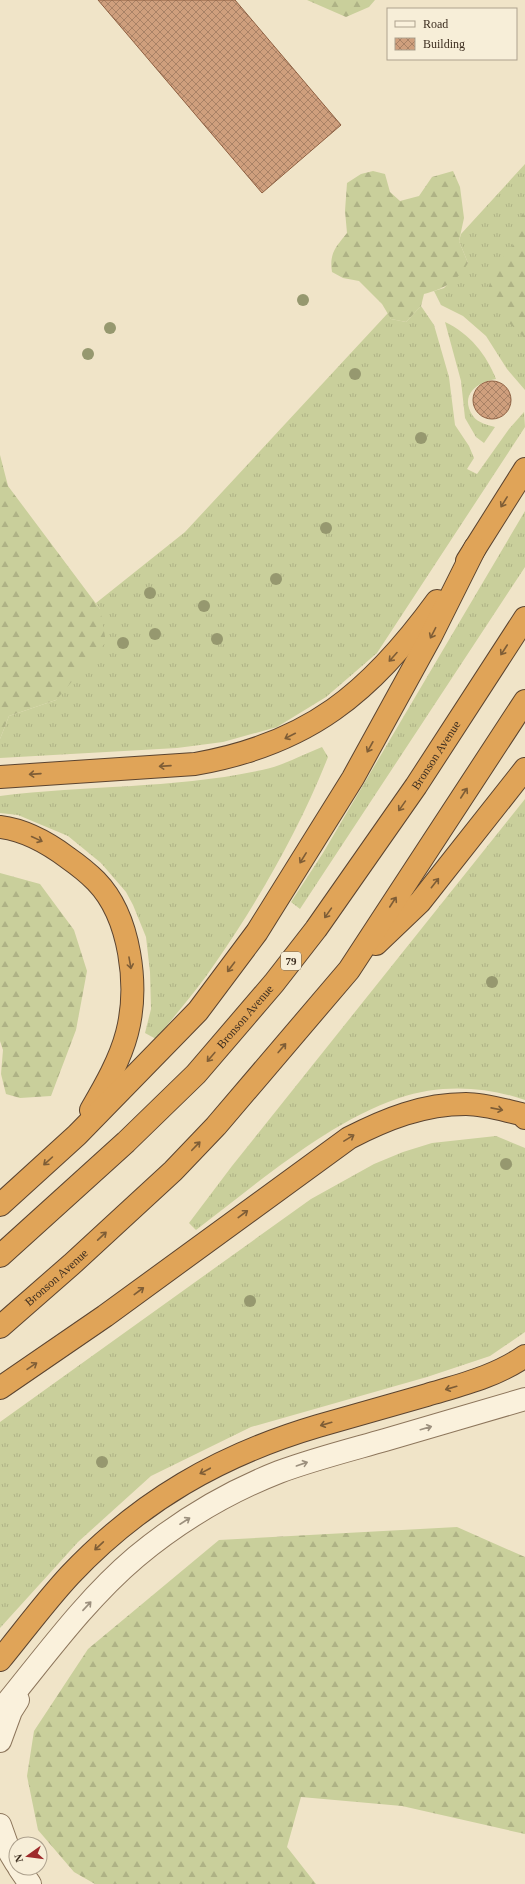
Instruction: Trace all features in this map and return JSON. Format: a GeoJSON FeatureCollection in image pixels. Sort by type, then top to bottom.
{"type":"FeatureCollection","features":[{"type":"Feature","properties":{"kind":"highway"},"geometry":{"type":"LineString","coordinates":[[0,777],[194,764],[225,759],[284,739],[333,711],[384,666],[412,636],[475,548],[525,469]]}},
{"type":"Feature","properties":{"kind":"highway"},"geometry":{"type":"LineString","coordinates":[[0,1205],[77,1135],[198,1011],[257,932],[353,778],[431,636],[475,548]]}},
{"type":"Feature","properties":{"kind":"highway","name":"Bronson Avenue"},"geometry":{"type":"LineString","coordinates":[[0,1256],[120,1148],[196,1074],[274,983],[316,929],[412,792],[525,618]]}},
{"type":"Feature","properties":{"kind":"highway","name":"Bronson Avenue"},"geometry":{"type":"LineString","coordinates":[[0,1327],[72,1264],[173,1171],[216,1126],[349,970],[525,701]]}},
{"type":"Feature","properties":{"kind":"highway"},"geometry":{"type":"LineString","coordinates":[[349,970],[420,902],[525,769]]}},
{"type":"Feature","properties":{"kind":"highway"},"geometry":{"type":"LineString","coordinates":[[0,827],[28,835],[51,845],[97,882],[111,901],[122,925],[128,948],[132,974],[132,1004],[127,1033],[106,1085],[77,1135]]}},
{"type":"Feature","properties":{"kind":"highway"},"geometry":{"type":"LineString","coordinates":[[0,1388],[105,1316],[349,1138],[380,1122],[410,1111],[441,1106],[467,1104],[524,1116]]}},
{"type":"Feature","properties":{"kind":"highway"},"geometry":{"type":"LineString","coordinates":[[0,1660],[69,1576],[93,1552],[148,1505],[178,1486],[217,1465],[282,1438],[481,1379],[525,1356]]}},
{"type":"Feature","properties":{"kind":"lane"},"geometry":{"type":"LineString","coordinates":[[481,1379],[525,1365]]}},
{"type":"Feature","properties":{"kind":"lane"},"geometry":{"type":"LineString","coordinates":[[0,1711],[62,1635],[101,1591],[134,1558],[163,1535],[214,1503],[279,1472],[318,1459],[525,1399]]}},
{"type":"Feature","properties":{"kind":"lane"},"geometry":{"type":"LineString","coordinates":[[0,1741],[11,1711],[62,1635]]}},
{"type":"Feature","properties":{"kind":"lane"},"geometry":{"type":"LineString","coordinates":[[0,1825],[8,1847]]}},
{"type":"Feature","properties":{"kind":"green space"},"geometry":{"type":"Polygon","coordinates":[[[307,0],[375,0],[369,7],[346,17],[307,0]]]}},
{"type":"Feature","properties":{"kind":"green space"},"geometry":{"type":"Polygon","coordinates":[[[525,164],[525,390],[507,369],[486,336],[463,316],[441,305],[434,291],[444,288],[468,263],[459,241],[461,234],[525,164]]]}},
{"type":"Feature","properties":{"kind":"green space"},"geometry":{"type":"Polygon","coordinates":[[[373,171],[385,174],[390,192],[400,201],[419,196],[432,177],[453,171],[460,187],[464,218],[459,241],[468,263],[464,270],[449,284],[424,294],[421,306],[406,322],[391,319],[382,304],[359,281],[343,278],[332,272],[331,265],[334,251],[347,233],[345,211],[347,183],[361,174],[373,171]]]}},
{"type":"Feature","properties":{"kind":"green space"},"geometry":{"type":"Polygon","coordinates":[[[525,209],[525,338],[510,324],[488,289],[495,267],[512,247],[518,223],[525,209]]]}},
{"type":"Feature","properties":{"kind":"green space"},"geometry":{"type":"Polygon","coordinates":[[[421,306],[434,325],[449,377],[455,425],[469,446],[474,458],[467,469],[477,474],[509,429],[524,412],[525,427],[377,653],[326,697],[277,727],[223,742],[177,748],[0,758],[0,739],[9,716],[56,700],[100,609],[96,603],[185,532],[388,313],[391,319],[406,322],[421,306]]]}},
{"type":"Feature","properties":{"kind":"green space"},"geometry":{"type":"Polygon","coordinates":[[[445,322],[462,332],[476,346],[487,361],[496,379],[477,386],[469,396],[469,409],[473,416],[480,422],[495,427],[484,443],[476,437],[465,418],[461,381],[445,322]]]}},
{"type":"Feature","properties":{"kind":"green space"},"geometry":{"type":"Polygon","coordinates":[[[0,455],[8,486],[100,609],[106,642],[56,700],[9,716],[0,739],[0,455]]]}},
{"type":"Feature","properties":{"kind":"green space"},"geometry":{"type":"Polygon","coordinates":[[[525,511],[525,567],[300,909],[291,902],[323,853],[525,511]]]}},
{"type":"Feature","properties":{"kind":"green space"},"geometry":{"type":"Polygon","coordinates":[[[322,747],[328,757],[317,784],[292,837],[248,914],[209,972],[156,1039],[145,1033],[151,1009],[150,972],[146,937],[126,892],[101,863],[68,836],[18,815],[0,813],[0,796],[164,784],[230,776],[277,766],[322,747]]]}},
{"type":"Feature","properties":{"kind":"green space"},"geometry":{"type":"Polygon","coordinates":[[[525,799],[525,1100],[510,1095],[462,1088],[430,1090],[399,1098],[372,1109],[319,1139],[293,1156],[196,1230],[189,1223],[232,1166],[525,799]]]}},
{"type":"Feature","properties":{"kind":"green space"},"geometry":{"type":"Polygon","coordinates":[[[0,873],[40,884],[74,930],[87,971],[76,1030],[51,1096],[20,1098],[6,1094],[1,1074],[3,1050],[0,1041],[0,873]]]}},
{"type":"Feature","properties":{"kind":"green space"},"geometry":{"type":"Polygon","coordinates":[[[496,1136],[525,1148],[525,1332],[490,1356],[427,1377],[251,1427],[151,1476],[78,1542],[0,1628],[0,1422],[311,1199],[374,1164],[403,1152],[432,1143],[496,1136]]]}},
{"type":"Feature","properties":{"kind":"green space"},"geometry":{"type":"Polygon","coordinates":[[[457,1527],[525,1557],[525,1834],[402,1806],[301,1797],[287,1847],[316,1884],[95,1884],[74,1872],[48,1842],[48,1836],[43,1836],[38,1830],[27,1776],[34,1731],[88,1649],[219,1540],[457,1527]]]}},
{"type":"Feature","properties":{"kind":"building"},"geometry":{"type":"Polygon","coordinates":[[[98,0],[235,0],[341,125],[262,193],[98,0]]]}},
{"type":"Feature","properties":{"kind":"building"},"geometry":{"type":"Polygon","coordinates":[[[488,381],[496,381],[503,384],[508,389],[511,400],[508,411],[503,416],[496,419],[488,419],[481,416],[476,411],[473,404],[473,396],[476,389],[481,384],[488,381]]]}}]}
